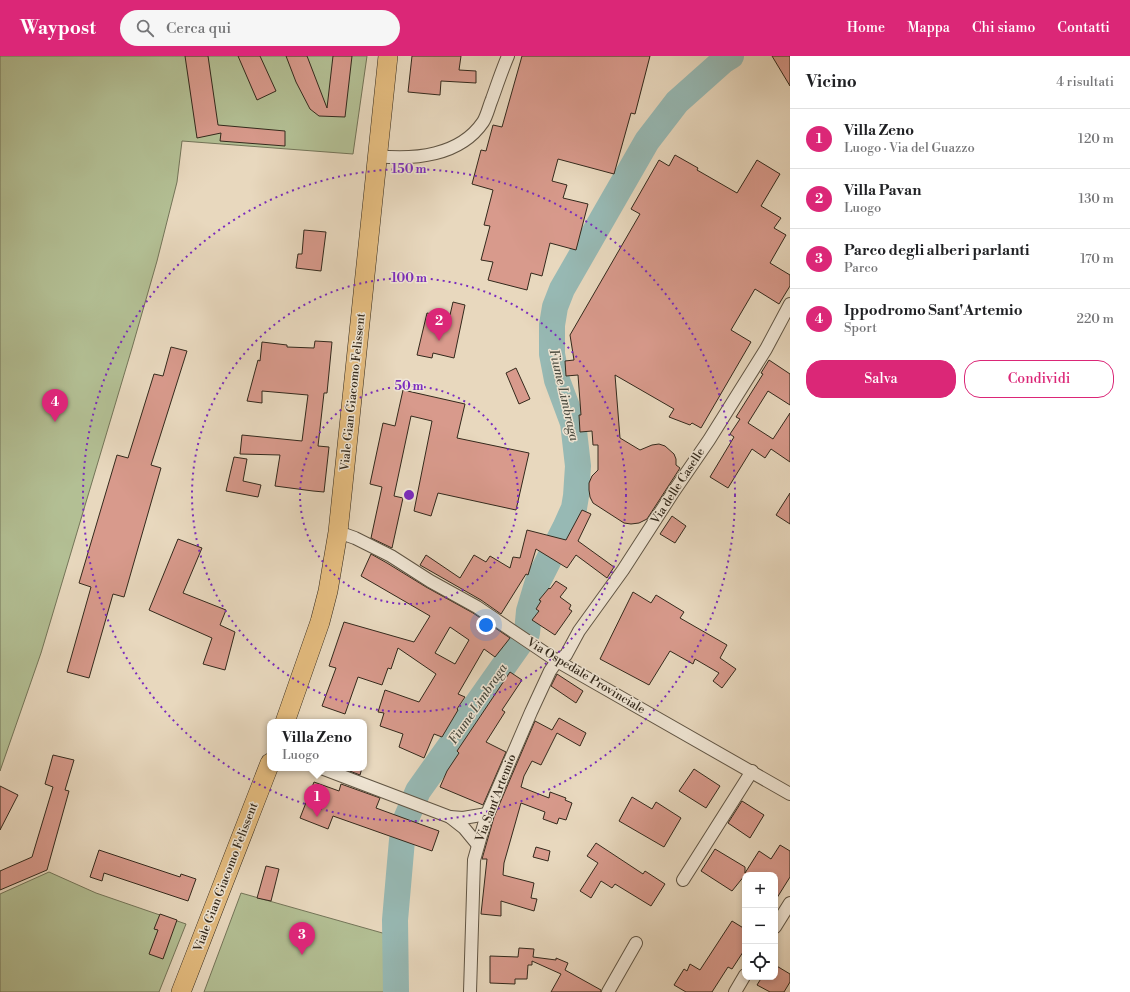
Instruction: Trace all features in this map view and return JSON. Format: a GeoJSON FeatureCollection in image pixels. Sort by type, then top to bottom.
{"type":"FeatureCollection","features":[{"type":"Feature","properties":{"kind":"main road","name":"Viale Gian Giacomo Felissent"},"geometry":{"type":"LineString","coordinates":[[286,719],[320,622],[328,591],[338,532],[388,56]]}},
{"type":"Feature","properties":{"kind":"main road","name":"Viale Gian Giacomo Felissent"},"geometry":{"type":"LineString","coordinates":[[181,992],[267,771]]}},
{"type":"Feature","properties":{"kind":"street"},"geometry":{"type":"LineString","coordinates":[[377,156],[395,158],[420,157],[451,148],[469,138],[483,122],[508,56]]}},
{"type":"Feature","properties":{"kind":"street","name":"Via delle Caselle"},"geometry":{"type":"LineString","coordinates":[[557,661],[566,655],[579,631],[623,570],[709,440],[766,349],[790,304]]}},
{"type":"Feature","properties":{"kind":"street","name":"Via Ospedale Provinciale"},"geometry":{"type":"LineString","coordinates":[[338,532],[355,538],[390,556],[430,581],[449,590],[557,661],[790,794]]}},
{"type":"Feature","properties":{"kind":"street","name":"Via Sant'Artemio"},"geometry":{"type":"LineString","coordinates":[[470,992],[474,860],[487,814],[550,671],[557,661]]}},
{"type":"Feature","properties":{"kind":"street"},"geometry":{"type":"LineString","coordinates":[[329,771],[450,817],[463,818],[487,814]]}},
{"type":"Feature","properties":{"kind":"street"},"geometry":{"type":"LineString","coordinates":[[682,880],[752,771]]}},
{"type":"Feature","properties":{"kind":"street"},"geometry":{"type":"LineString","coordinates":[[450,817],[464,828],[478,845]]}},
{"type":"Feature","properties":{"kind":"street"},"geometry":{"type":"LineString","coordinates":[[778,922],[790,903]]}},
{"type":"Feature","properties":{"kind":"street"},"geometry":{"type":"LineString","coordinates":[[608,992],[636,943]]}},
{"type":"Feature","properties":{"kind":"street"},"geometry":{"type":"LineString","coordinates":[[734,992],[742,980]]}},
{"type":"Feature","properties":{"kind":"green space"},"geometry":{"type":"Polygon","coordinates":[[[0,56],[367,56],[353,154],[182,141],[177,182],[157,261],[132,348],[41,653],[0,771],[0,56]]]}},
{"type":"Feature","properties":{"kind":"green space"},"geometry":{"type":"Polygon","coordinates":[[[49,872],[96,893],[186,924],[159,992],[0,992],[0,894],[49,872]]]}},
{"type":"Feature","properties":{"kind":"green space"},"geometry":{"type":"Polygon","coordinates":[[[241,893],[386,934],[388,992],[204,992],[241,893]]]}},
{"type":"Feature","properties":{"kind":"building"},"geometry":{"type":"Polygon","coordinates":[[[185,56],[208,56],[218,125],[285,131],[285,146],[220,141],[221,133],[197,138],[185,56]]]}},
{"type":"Feature","properties":{"kind":"building"},"geometry":{"type":"Polygon","coordinates":[[[238,56],[260,56],[276,91],[257,100],[238,56]]]}},
{"type":"Feature","properties":{"kind":"building"},"geometry":{"type":"Polygon","coordinates":[[[286,56],[307,56],[327,108],[333,56],[352,56],[345,117],[319,116],[310,109],[296,82],[286,56]]]}},
{"type":"Feature","properties":{"kind":"building"},"geometry":{"type":"Polygon","coordinates":[[[412,56],[461,56],[459,70],[476,71],[476,83],[441,81],[440,95],[408,92],[412,56]]]}},
{"type":"Feature","properties":{"kind":"building"},"geometry":{"type":"Polygon","coordinates":[[[522,56],[650,56],[635,114],[631,113],[614,174],[558,159],[552,181],[567,185],[563,198],[588,204],[576,250],[550,243],[542,276],[531,273],[527,290],[488,280],[493,262],[481,260],[490,226],[484,225],[493,190],[472,184],[481,150],[486,151],[493,125],[502,127],[522,56]]]}},
{"type":"Feature","properties":{"kind":"building"},"geometry":{"type":"Polygon","coordinates":[[[772,56],[790,56],[790,86],[772,56]]]}},
{"type":"Feature","properties":{"kind":"building"},"geometry":{"type":"Polygon","coordinates":[[[675,155],[698,168],[697,170],[737,193],[757,160],[780,174],[761,206],[781,218],[774,228],[786,235],[770,263],[790,275],[790,286],[779,304],[755,289],[731,330],[751,342],[701,428],[692,423],[690,425],[669,417],[674,409],[615,375],[620,438],[640,450],[652,445],[659,444],[665,446],[674,454],[676,465],[680,468],[647,519],[639,523],[631,524],[624,523],[593,503],[590,497],[589,483],[592,476],[598,470],[598,445],[593,445],[592,431],[580,432],[579,415],[581,415],[578,375],[566,376],[565,361],[574,360],[570,335],[640,214],[631,209],[659,160],[669,166],[675,155]]]}},
{"type":"Feature","properties":{"kind":"building"},"geometry":{"type":"Polygon","coordinates":[[[304,230],[326,232],[321,271],[296,268],[298,254],[302,254],[304,230]]]}},
{"type":"Feature","properties":{"kind":"building"},"geometry":{"type":"Polygon","coordinates":[[[453,302],[465,305],[454,358],[433,353],[432,358],[417,355],[427,313],[446,317],[446,314],[450,315],[453,302]]]}},
{"type":"Feature","properties":{"kind":"building"},"geometry":{"type":"Polygon","coordinates":[[[315,341],[332,342],[327,393],[324,393],[318,446],[329,447],[324,492],[275,486],[280,455],[240,454],[242,435],[302,441],[308,395],[262,391],[262,403],[247,401],[258,360],[260,361],[262,342],[287,345],[287,347],[314,348],[315,341]]]}},
{"type":"Feature","properties":{"kind":"building"},"geometry":{"type":"Polygon","coordinates":[[[171,347],[187,351],[151,465],[161,468],[124,597],[113,594],[89,678],[67,672],[91,587],[79,583],[117,455],[128,458],[154,374],[163,376],[171,347]]]}},
{"type":"Feature","properties":{"kind":"building"},"geometry":{"type":"Polygon","coordinates":[[[769,360],[790,374],[790,405],[768,391],[748,423],[773,439],[790,413],[790,462],[771,449],[765,458],[752,449],[728,488],[710,477],[734,437],[730,434],[740,419],[736,417],[763,374],[761,373],[769,360]]]}},
{"type":"Feature","properties":{"kind":"building"},"geometry":{"type":"Polygon","coordinates":[[[516,368],[530,399],[519,404],[506,373],[516,368]]]}},
{"type":"Feature","properties":{"kind":"building"},"geometry":{"type":"Polygon","coordinates":[[[403,390],[465,404],[457,438],[529,453],[516,510],[438,493],[431,516],[414,511],[432,421],[411,416],[394,496],[403,498],[392,548],[371,538],[382,487],[370,484],[383,423],[395,426],[403,390]]]}},
{"type":"Feature","properties":{"kind":"building"},"geometry":{"type":"Polygon","coordinates":[[[234,457],[247,459],[243,481],[261,485],[258,497],[226,491],[234,457]]]}},
{"type":"Feature","properties":{"kind":"building"},"geometry":{"type":"Polygon","coordinates":[[[790,493],[790,524],[776,515],[790,493]]]}},
{"type":"Feature","properties":{"kind":"building"},"geometry":{"type":"Polygon","coordinates":[[[582,510],[591,514],[578,541],[614,567],[607,578],[576,555],[567,568],[536,549],[528,575],[526,574],[501,614],[481,600],[420,565],[426,555],[460,578],[474,555],[486,562],[490,556],[510,568],[513,557],[520,558],[527,530],[566,540],[582,510]]]}},
{"type":"Feature","properties":{"kind":"building"},"geometry":{"type":"Polygon","coordinates":[[[672,516],[686,526],[675,543],[660,534],[672,516]]]}},
{"type":"Feature","properties":{"kind":"building"},"geometry":{"type":"Polygon","coordinates":[[[178,539],[202,548],[183,593],[226,610],[220,625],[235,632],[225,670],[203,664],[212,638],[149,610],[178,539]]]}},
{"type":"Feature","properties":{"kind":"building"},"geometry":{"type":"Polygon","coordinates":[[[371,554],[473,613],[510,638],[495,657],[484,649],[458,694],[465,697],[457,709],[458,710],[442,737],[434,734],[424,758],[399,747],[403,734],[380,726],[384,713],[378,712],[385,690],[419,702],[436,674],[398,648],[391,669],[388,668],[382,685],[358,677],[345,714],[322,706],[336,668],[329,666],[344,622],[414,642],[430,616],[361,576],[371,554]],[[450,627],[435,653],[455,664],[469,640],[450,627]]]}},
{"type":"Feature","properties":{"kind":"building"},"geometry":{"type":"Polygon","coordinates":[[[556,581],[567,588],[560,597],[571,605],[569,609],[572,611],[555,635],[532,620],[539,611],[536,609],[541,601],[539,600],[556,581]]]}},
{"type":"Feature","properties":{"kind":"building"},"geometry":{"type":"Polygon","coordinates":[[[633,592],[651,603],[656,595],[684,612],[680,618],[727,645],[720,658],[736,669],[722,688],[713,681],[719,673],[695,659],[693,664],[670,651],[649,685],[600,659],[633,592]]]}},
{"type":"Feature","properties":{"kind":"building"},"geometry":{"type":"Polygon","coordinates":[[[510,672],[522,680],[502,710],[505,712],[486,742],[506,752],[483,805],[440,787],[447,771],[459,753],[457,751],[510,672]]]}},
{"type":"Feature","properties":{"kind":"building"},"geometry":{"type":"Polygon","coordinates":[[[557,674],[583,691],[576,703],[551,686],[557,674]]]}},
{"type":"Feature","properties":{"kind":"building"},"geometry":{"type":"Polygon","coordinates":[[[559,718],[586,733],[580,746],[557,733],[541,765],[532,761],[524,776],[521,787],[549,798],[550,792],[566,798],[565,800],[572,803],[566,820],[559,818],[557,824],[543,819],[545,812],[521,803],[504,863],[503,875],[534,883],[531,898],[537,899],[534,911],[501,901],[501,916],[481,914],[487,859],[482,859],[494,817],[535,721],[552,730],[559,718]]]}},
{"type":"Feature","properties":{"kind":"building"},"geometry":{"type":"Polygon","coordinates":[[[53,755],[74,760],[65,790],[69,791],[47,870],[0,890],[0,871],[32,857],[53,787],[45,784],[53,755]]]}},
{"type":"Feature","properties":{"kind":"building"},"geometry":{"type":"Polygon","coordinates":[[[694,769],[720,786],[706,808],[679,791],[694,769]]]}},
{"type":"Feature","properties":{"kind":"building"},"geometry":{"type":"Polygon","coordinates":[[[350,771],[361,771],[360,775],[350,771]]]}},
{"type":"Feature","properties":{"kind":"building"},"geometry":{"type":"Polygon","coordinates":[[[314,782],[339,791],[341,784],[380,798],[376,808],[439,831],[432,851],[333,816],[328,829],[300,818],[314,782]]]}},
{"type":"Feature","properties":{"kind":"building"},"geometry":{"type":"Polygon","coordinates":[[[0,786],[18,795],[0,830],[0,786]]]}},
{"type":"Feature","properties":{"kind":"building"},"geometry":{"type":"Polygon","coordinates":[[[632,797],[652,809],[656,802],[681,818],[664,847],[619,821],[632,797]]]}},
{"type":"Feature","properties":{"kind":"building"},"geometry":{"type":"Polygon","coordinates":[[[742,801],[764,815],[750,838],[728,823],[742,801]]]}},
{"type":"Feature","properties":{"kind":"building"},"geometry":{"type":"Polygon","coordinates":[[[596,843],[643,874],[645,871],[665,884],[651,906],[615,884],[612,888],[601,881],[591,898],[580,891],[598,863],[587,856],[596,843]]]}},
{"type":"Feature","properties":{"kind":"building"},"geometry":{"type":"Polygon","coordinates":[[[780,845],[790,851],[790,877],[778,896],[778,872],[746,872],[759,851],[771,859],[780,845]]]}},
{"type":"Feature","properties":{"kind":"building"},"geometry":{"type":"Polygon","coordinates":[[[536,847],[550,851],[548,861],[533,857],[536,847]]]}},
{"type":"Feature","properties":{"kind":"building"},"geometry":{"type":"Polygon","coordinates":[[[715,849],[745,867],[745,872],[742,872],[742,879],[732,891],[701,871],[715,849]]]}},
{"type":"Feature","properties":{"kind":"building"},"geometry":{"type":"Polygon","coordinates":[[[99,850],[180,877],[181,874],[196,879],[188,901],[104,873],[102,881],[90,877],[99,850]]]}},
{"type":"Feature","properties":{"kind":"building"},"geometry":{"type":"Polygon","coordinates":[[[266,866],[279,869],[271,901],[257,898],[266,866]]]}},
{"type":"Feature","properties":{"kind":"building"},"geometry":{"type":"Polygon","coordinates":[[[160,914],[177,920],[163,959],[149,954],[158,930],[154,929],[160,914]]]}},
{"type":"Feature","properties":{"kind":"building"},"geometry":{"type":"Polygon","coordinates":[[[732,921],[742,927],[742,954],[732,969],[728,967],[712,992],[686,992],[674,985],[684,969],[687,971],[690,964],[700,970],[732,921]]]}},
{"type":"Feature","properties":{"kind":"building"},"geometry":{"type":"Polygon","coordinates":[[[519,948],[534,949],[533,957],[556,960],[556,958],[568,963],[565,970],[601,990],[601,992],[551,992],[561,974],[532,961],[532,965],[528,965],[527,979],[515,979],[515,984],[490,983],[490,956],[518,957],[519,948]]]}},
{"type":"Feature","properties":{"kind":"building"},"geometry":{"type":"Polygon","coordinates":[[[778,967],[790,974],[790,982],[784,992],[770,992],[757,985],[760,980],[778,980],[778,967]]]}},
{"type":"Feature","properties":{"kind":"waterway","name":"Fiume Limbraga"},"geometry":{"type":"LineString","coordinates":[[406,819],[418,791],[527,633],[529,611],[538,581],[574,508],[578,466],[573,423],[557,380],[552,354],[552,325],[555,307],[562,289],[647,141],[677,102],[723,61],[731,56]]}},
{"type":"Feature","properties":{"kind":"waterway","name":"Fiume Limbraga"},"geometry":{"type":"LineString","coordinates":[[396,992],[395,920],[402,840]]}},
{"type":"Feature","properties":{"kind":"place","name":"Villa Pavan"},"geometry":{"type":"Point","coordinates":[439,341]}},
{"type":"Feature","properties":{"kind":"place","name":"Ippodromo Sant'Artemio"},"geometry":{"type":"Point","coordinates":[55,422]}},
{"type":"Feature","properties":{"kind":"place","name":"Villa Zeno"},"geometry":{"type":"Point","coordinates":[317,817]}},
{"type":"Feature","properties":{"kind":"place","name":"Parco degli alberi parlanti"},"geometry":{"type":"Point","coordinates":[302,955]}}]}
